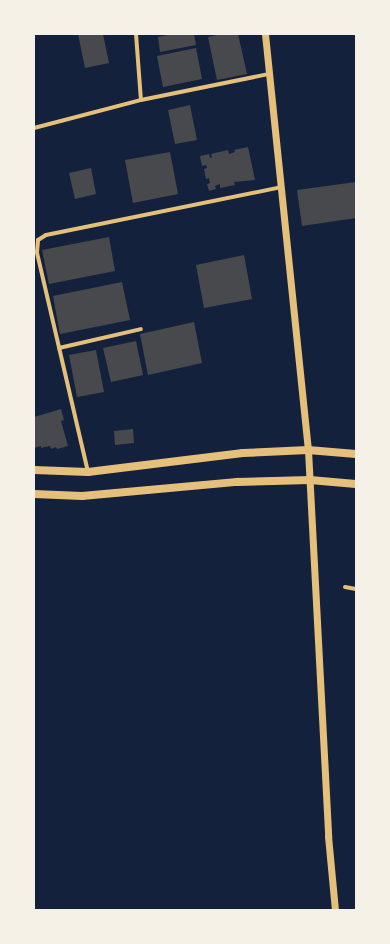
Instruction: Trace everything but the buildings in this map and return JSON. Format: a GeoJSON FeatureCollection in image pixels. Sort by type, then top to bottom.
{"type":"FeatureCollection","features":[{"type":"Feature","properties":{"kind":"main road"},"geometry":{"type":"LineString","coordinates":[[34,470],[88,472],[243,453],[308,450],[356,454]]}},
{"type":"Feature","properties":{"kind":"main road"},"geometry":{"type":"LineString","coordinates":[[34,494],[82,496],[237,482],[310,480],[356,484]]}},
{"type":"Feature","properties":{"kind":"street"},"geometry":{"type":"LineString","coordinates":[[136,34],[141,100]]}},
{"type":"Feature","properties":{"kind":"street"},"geometry":{"type":"LineString","coordinates":[[265,34],[308,450],[328,836],[335,910]]}},
{"type":"Feature","properties":{"kind":"street"},"geometry":{"type":"LineString","coordinates":[[34,128],[141,100],[270,74]]}},
{"type":"Feature","properties":{"kind":"street"},"geometry":{"type":"LineString","coordinates":[[88,472],[37,252],[38,240],[42,237],[281,187]]}},
{"type":"Feature","properties":{"kind":"street"},"geometry":{"type":"LineString","coordinates":[[59,348],[141,330]]}},
{"type":"Feature","properties":{"kind":"street"},"geometry":{"type":"LineString","coordinates":[[345,587],[356,589]]}}]}
